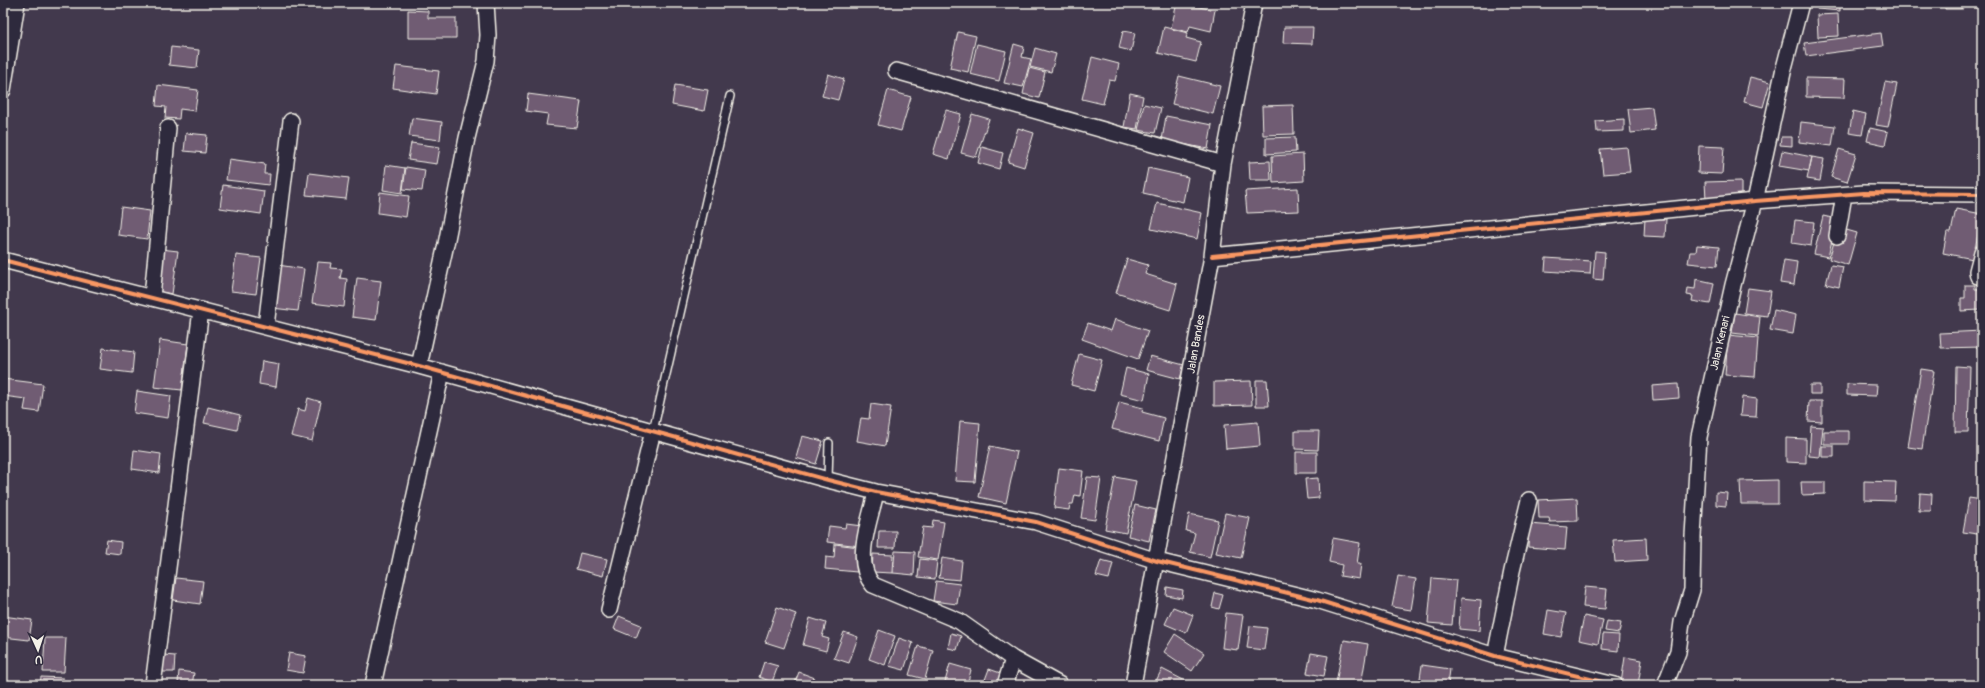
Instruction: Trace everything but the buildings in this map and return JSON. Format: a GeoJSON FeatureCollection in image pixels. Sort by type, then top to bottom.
{"type":"FeatureCollection","features":[{"type":"Feature","properties":{"kind":"street"},"geometry":{"type":"LineString","coordinates":[[3,90],[17,3]]}},
{"type":"Feature","properties":{"kind":"street"},"geometry":{"type":"LineString","coordinates":[[419,366],[446,244],[467,138],[486,61],[488,35],[486,3]]}},
{"type":"Feature","properties":{"kind":"street","name":"Jalan Bandes"},"geometry":{"type":"LineString","coordinates":[[1133,685],[1212,256],[1223,164],[1254,3]]}},
{"type":"Feature","properties":{"kind":"street","name":"Jalan Kenari"},"geometry":{"type":"LineString","coordinates":[[1665,685],[1678,652],[1682,622],[1692,590],[1692,536],[1699,437],[1733,285],[1755,201],[1784,68],[1801,3]]}},
{"type":"Feature","properties":{"kind":"street"},"geometry":{"type":"LineString","coordinates":[[896,71],[1223,164]]}},
{"type":"Feature","properties":{"kind":"street"},"geometry":{"type":"LineString","coordinates":[[266,326],[291,121]]}},
{"type":"Feature","properties":{"kind":"street"},"geometry":{"type":"LineString","coordinates":[[152,297],[168,128]]}},
{"type":"Feature","properties":{"kind":"street"},"geometry":{"type":"LineString","coordinates":[[1212,256],[1755,201],[1844,195],[1982,194]]}},
{"type":"Feature","properties":{"kind":"street"},"geometry":{"type":"LineString","coordinates":[[1837,236],[1844,195]]}},
{"type":"Feature","properties":{"kind":"street"},"geometry":{"type":"LineString","coordinates":[[1982,252],[1977,271],[1978,276],[1982,277]]}},
{"type":"Feature","properties":{"kind":"street"},"geometry":{"type":"LineString","coordinates":[[3,260],[442,372],[828,480],[876,492],[1036,522],[1157,561],[1317,600],[1495,656],[1615,685]]}},
{"type":"Feature","properties":{"kind":"street"},"geometry":{"type":"LineString","coordinates":[[153,685],[201,310]]}},
{"type":"Feature","properties":{"kind":"street"},"geometry":{"type":"LineString","coordinates":[[373,685],[442,372]]}},
{"type":"Feature","properties":{"kind":"street"},"geometry":{"type":"LineString","coordinates":[[609,610],[653,431]]}},
{"type":"Feature","properties":{"kind":"street"},"geometry":{"type":"LineString","coordinates":[[876,492],[863,548],[864,565],[869,581],[877,588],[960,621],[1013,658],[1060,685]]}},
{"type":"Feature","properties":{"kind":"street"},"geometry":{"type":"LineString","coordinates":[[1495,656],[1512,571],[1529,500]]}},
{"type":"Feature","properties":{"kind":"street"},"geometry":{"type":"LineString","coordinates":[[1005,685],[1013,658]]}},
{"type":"Feature","properties":{"kind":"lane"},"geometry":{"type":"LineString","coordinates":[[653,431],[730,96]]}},
{"type":"Feature","properties":{"kind":"lane"},"geometry":{"type":"LineString","coordinates":[[828,480],[829,443]]}},
{"type":"Feature","properties":{"kind":"cycle path"},"geometry":{"type":"LineString","coordinates":[[1212,256],[1755,201],[1864,193],[1982,194]]}},
{"type":"Feature","properties":{"kind":"cycle path"},"geometry":{"type":"LineString","coordinates":[[3,260],[419,366],[828,480],[876,492],[1036,522],[1157,561],[1317,600],[1495,656],[1615,685]]}}]}
